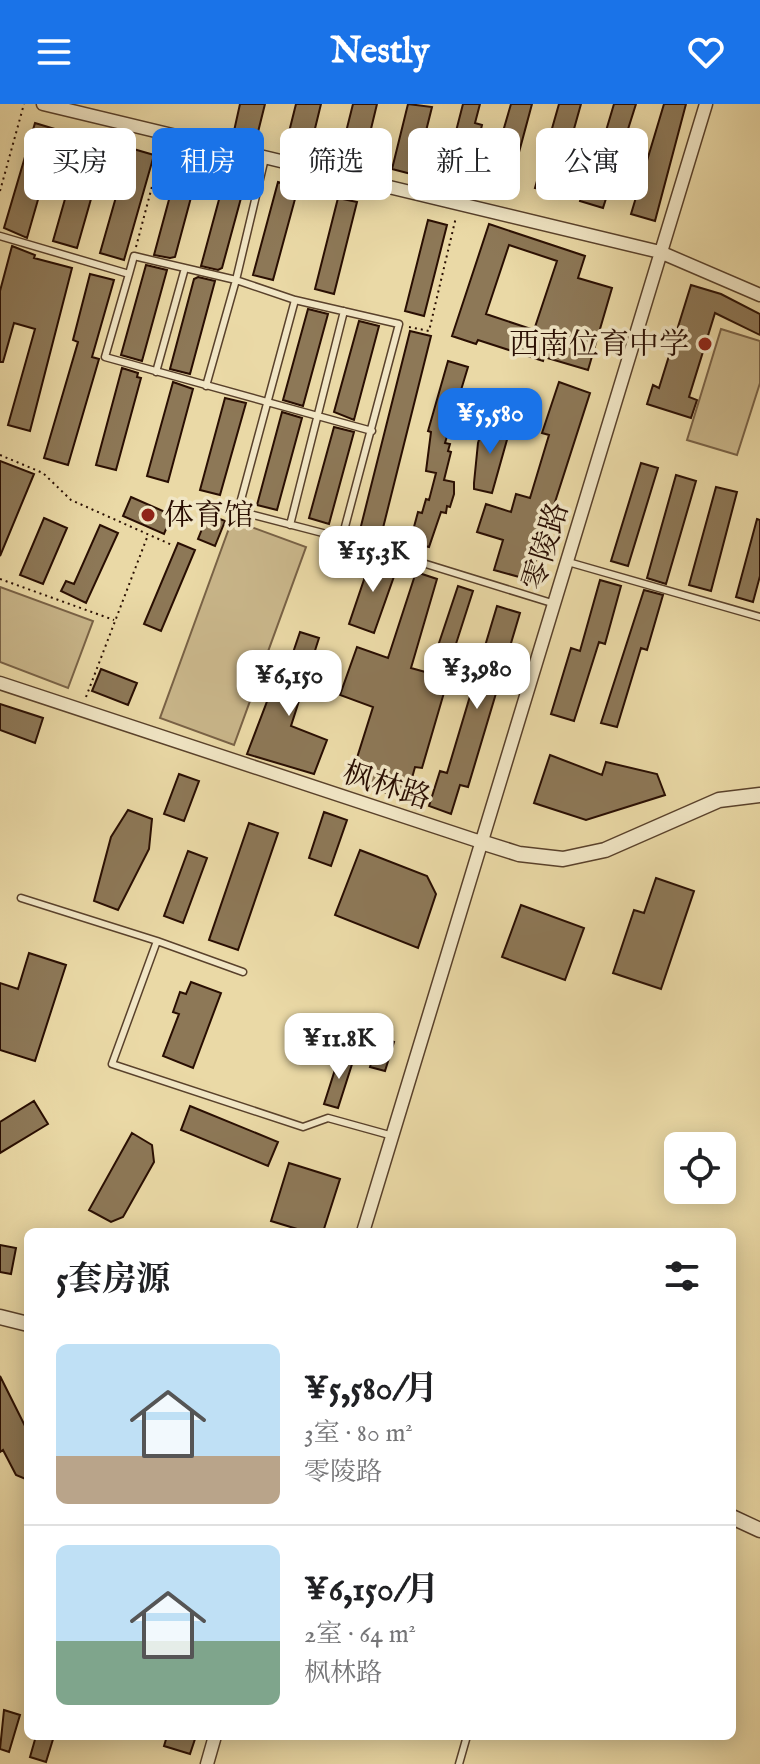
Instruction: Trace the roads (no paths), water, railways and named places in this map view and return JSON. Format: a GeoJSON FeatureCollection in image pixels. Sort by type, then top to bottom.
{"type":"FeatureCollection","features":[{"type":"Feature","properties":{"kind":"street"},"geometry":{"type":"LineString","coordinates":[[43,104],[660,252],[760,295]]}},
{"type":"Feature","properties":{"kind":"street","name":"零陵路"},"geometry":{"type":"LineString","coordinates":[[364,1228],[706,104]]}},
{"type":"Feature","properties":{"kind":"street","name":"枫林路"},"geometry":{"type":"LineString","coordinates":[[0,683],[519,854],[563,859],[605,850],[719,800],[760,795]]}},
{"type":"Feature","properties":{"kind":"street"},"geometry":{"type":"LineString","coordinates":[[0,1317],[24,1323]]}},
{"type":"Feature","properties":{"kind":"street"},"geometry":{"type":"LineString","coordinates":[[736,1519],[760,1530]]}},
{"type":"Feature","properties":{"kind":"street"},"geometry":{"type":"LineString","coordinates":[[207,1764],[214,1740]]}},
{"type":"Feature","properties":{"kind":"lane"},"geometry":{"type":"LineString","coordinates":[[206,386],[236,280],[265,157]]}},
{"type":"Feature","properties":{"kind":"lane"},"geometry":{"type":"LineString","coordinates":[[0,236],[129,274]]}},
{"type":"Feature","properties":{"kind":"lane"},"geometry":{"type":"LineString","coordinates":[[342,538],[372,431],[399,324],[295,300],[236,280],[134,256],[105,357],[372,431]]}},
{"type":"Feature","properties":{"kind":"lane"},"geometry":{"type":"LineString","coordinates":[[156,372],[185,268]]}},
{"type":"Feature","properties":{"kind":"lane"},"geometry":{"type":"LineString","coordinates":[[295,300],[238,511],[342,538],[555,604]]}},
{"type":"Feature","properties":{"kind":"lane"},"geometry":{"type":"LineString","coordinates":[[290,525],[344,311]]}},
{"type":"Feature","properties":{"kind":"lane"},"geometry":{"type":"LineString","coordinates":[[568,562],[760,617]]}},
{"type":"Feature","properties":{"kind":"lane"},"geometry":{"type":"LineString","coordinates":[[21,898],[243,972]]}},
{"type":"Feature","properties":{"kind":"lane"},"geometry":{"type":"LineString","coordinates":[[157,941],[112,1064],[303,1127],[328,1118],[393,1136]]}},
{"type":"Feature","properties":{"kind":"lane"},"geometry":{"type":"LineString","coordinates":[[459,1764],[466,1740]]}},
{"type":"Feature","properties":{"kind":"place","name":"西南位育中学"},"geometry":{"type":"Point","coordinates":[705,344]}},
{"type":"Feature","properties":{"kind":"place","name":"体育馆"},"geometry":{"type":"Point","coordinates":[148,515]}}]}
